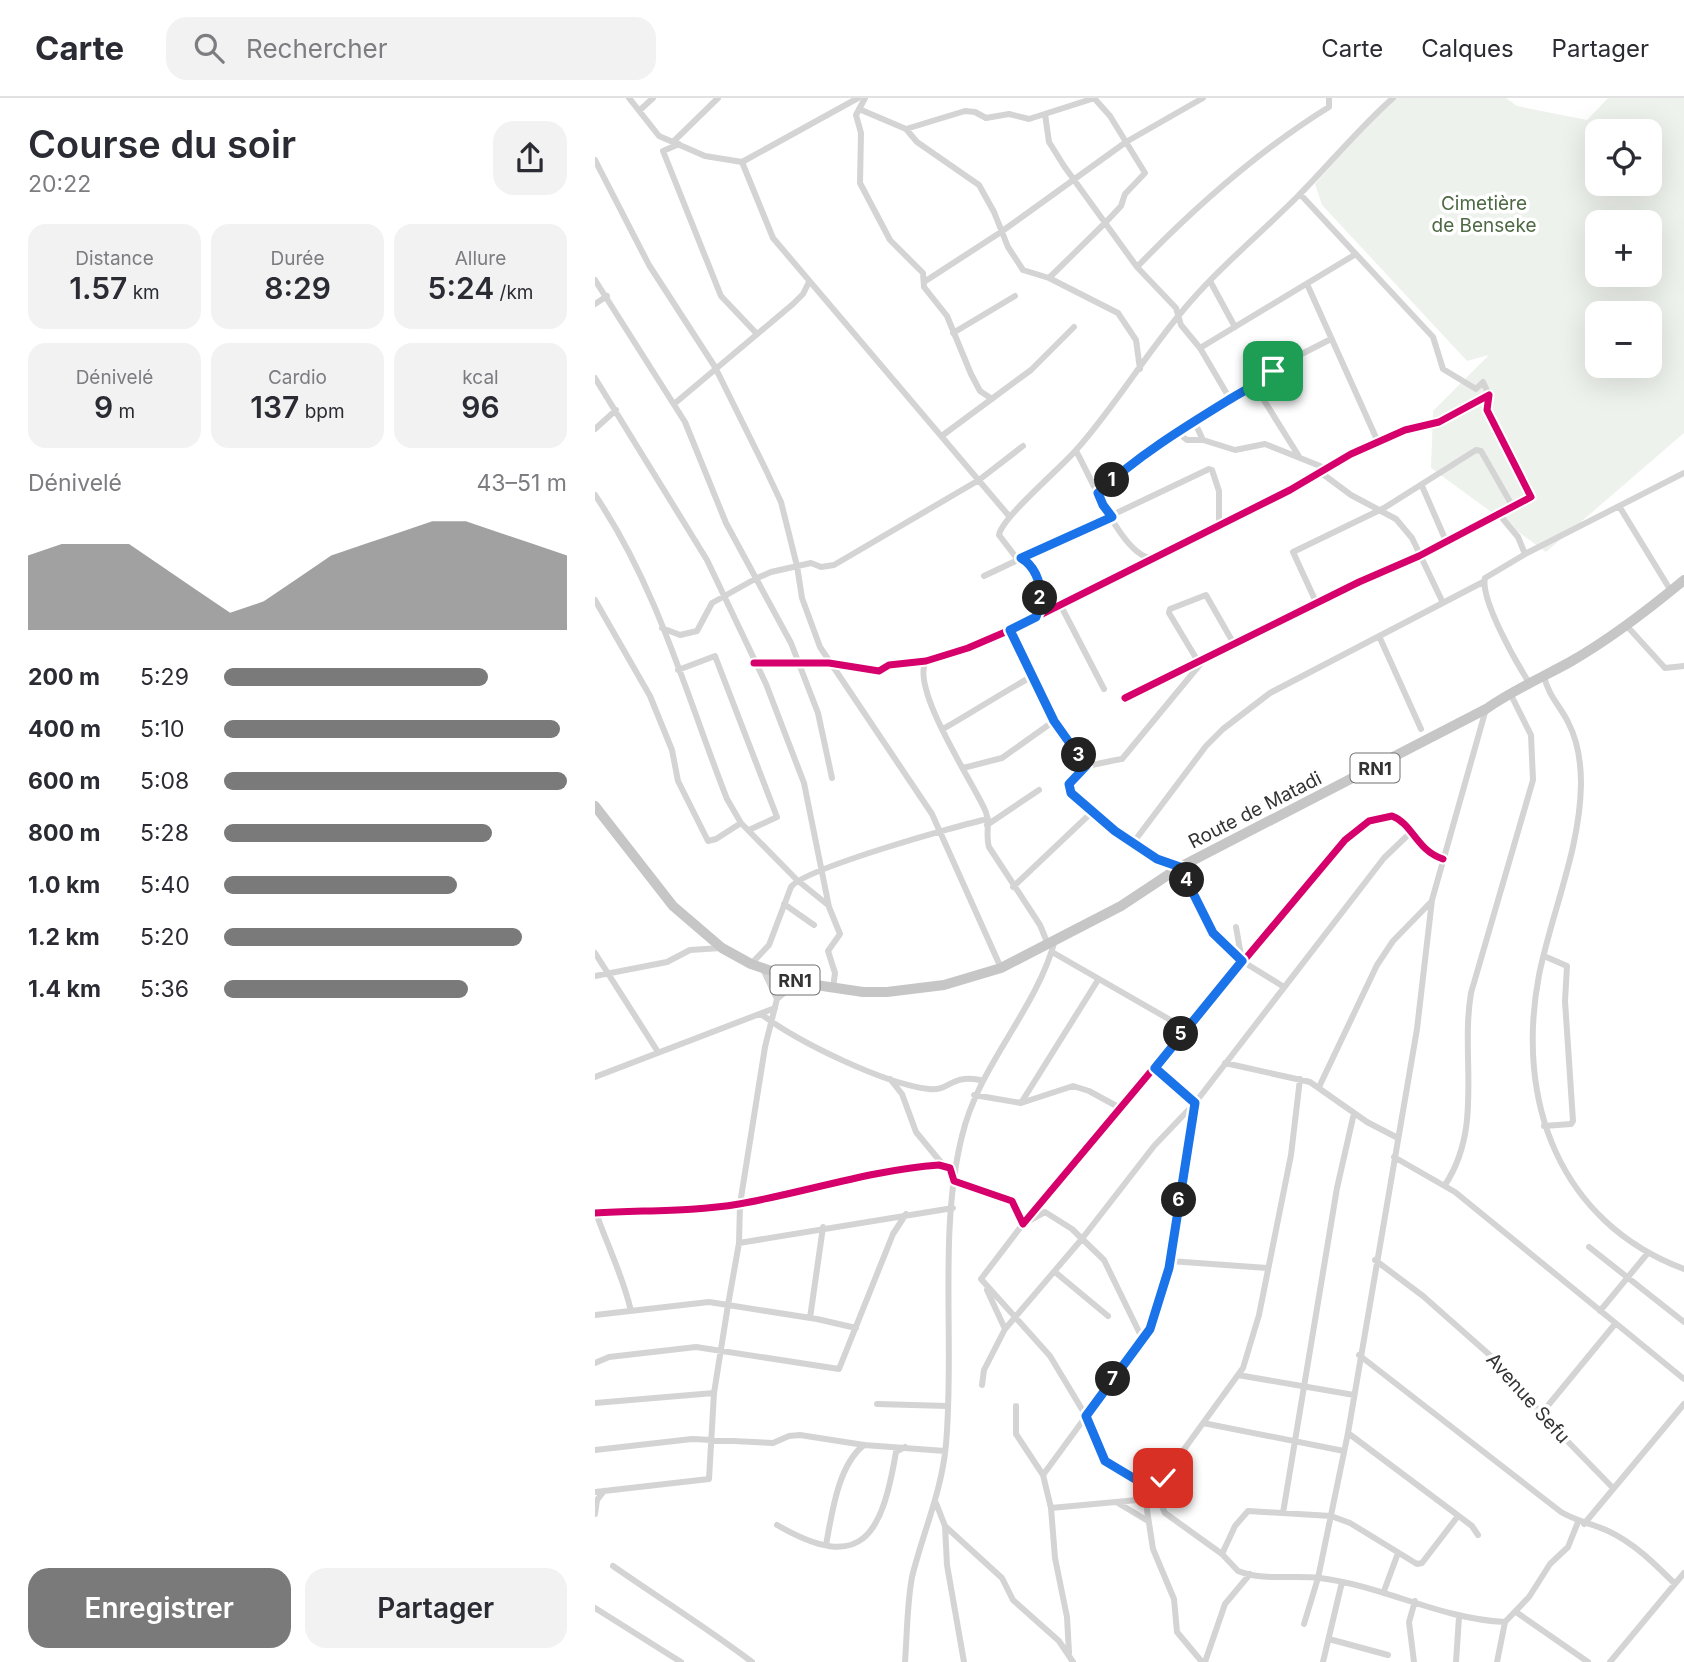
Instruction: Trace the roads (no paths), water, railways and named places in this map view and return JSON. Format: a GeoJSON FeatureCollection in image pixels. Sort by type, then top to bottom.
{"type":"FeatureCollection","features":[{"type":"Feature","properties":{"kind":"highway","name":"Route de Matadi"},"geometry":{"type":"LineString","coordinates":[[1052,944],[1121,906],[1180,867],[1486,709],[1528,681],[1544,676],[1626,625],[1684,580]]}},
{"type":"Feature","properties":{"kind":"highway","name":"RN1"},"geometry":{"type":"LineString","coordinates":[[595,806],[673,906],[722,948],[762,969],[809,984],[875,992],[944,985],[1001,968],[1052,944]]}},
{"type":"Feature","properties":{"kind":"street"},"geometry":{"type":"LineString","coordinates":[[629,98],[659,136],[705,156],[742,162],[858,98]]}},
{"type":"Feature","properties":{"kind":"street"},"geometry":{"type":"LineString","coordinates":[[640,110],[653,98]]}},
{"type":"Feature","properties":{"kind":"street"},"geometry":{"type":"LineString","coordinates":[[718,98],[676,143],[663,151],[724,301],[757,334]]}},
{"type":"Feature","properties":{"kind":"street"},"geometry":{"type":"LineString","coordinates":[[865,98],[859,109],[860,183],[890,240],[923,273],[927,291],[947,316],[980,391],[992,400]]}},
{"type":"Feature","properties":{"kind":"street"},"geometry":{"type":"LineString","coordinates":[[905,129],[965,111],[975,112],[986,118],[1009,114],[1025,119],[1094,98],[1145,173],[1125,194],[1121,206],[1049,278]]}},
{"type":"Feature","properties":{"kind":"street"},"geometry":{"type":"LineString","coordinates":[[924,282],[1001,232],[1126,142],[1203,98]]}},
{"type":"Feature","properties":{"kind":"street"},"geometry":{"type":"LineString","coordinates":[[1137,267],[1183,218],[1281,138],[1329,107],[1329,98]]}},
{"type":"Feature","properties":{"kind":"street"},"geometry":{"type":"LineString","coordinates":[[1036,617],[1042,603],[1038,592],[1040,581],[1033,568],[1019,559],[999,535],[1009,516],[1076,451],[1140,371],[1180,314],[1210,281],[1300,194],[1357,131],[1393,98]]}},
{"type":"Feature","properties":{"kind":"street"},"geometry":{"type":"LineString","coordinates":[[859,109],[905,129],[917,142],[942,156],[978,185],[1023,270],[1049,278],[1118,313],[1136,340],[1140,354],[1140,371]]}},
{"type":"Feature","properties":{"kind":"street"},"geometry":{"type":"LineString","coordinates":[[1045,114],[1049,142],[1073,180],[1107,221],[1137,267],[1180,314],[1181,325],[1200,348],[1230,399]]}},
{"type":"Feature","properties":{"kind":"street"},"geometry":{"type":"LineString","coordinates":[[595,160],[649,265],[715,367],[781,502],[802,597],[829,663],[940,829],[1001,968]]}},
{"type":"Feature","properties":{"kind":"street"},"geometry":{"type":"LineString","coordinates":[[742,162],[773,238],[943,435],[1009,516]]}},
{"type":"Feature","properties":{"kind":"street"},"geometry":{"type":"LineString","coordinates":[[1125,698],[1316,603],[1419,556],[1531,497],[1487,410],[1489,395],[1483,382],[1476,389],[1443,369],[1436,339],[1300,194]]}},
{"type":"Feature","properties":{"kind":"street"},"geometry":{"type":"LineString","coordinates":[[1200,348],[1356,254]]}},
{"type":"Feature","properties":{"kind":"street"},"geometry":{"type":"LineString","coordinates":[[595,280],[685,422],[705,479],[800,662],[818,713],[832,778]]}},
{"type":"Feature","properties":{"kind":"street"},"geometry":{"type":"LineString","coordinates":[[1210,281],[1235,327]]}},
{"type":"Feature","properties":{"kind":"street"},"geometry":{"type":"LineString","coordinates":[[674,404],[803,294],[809,282]]}},
{"type":"Feature","properties":{"kind":"street"},"geometry":{"type":"LineString","coordinates":[[1307,284],[1378,442]]}},
{"type":"Feature","properties":{"kind":"street"},"geometry":{"type":"LineString","coordinates":[[595,304],[607,296]]}},
{"type":"Feature","properties":{"kind":"street"},"geometry":{"type":"LineString","coordinates":[[953,333],[1015,296]]}},
{"type":"Feature","properties":{"kind":"street"},"geometry":{"type":"LineString","coordinates":[[943,435],[1031,370],[1074,327]]}},
{"type":"Feature","properties":{"kind":"street"},"geometry":{"type":"LineString","coordinates":[[1098,493],[1134,462],[1230,399],[1255,386],[1284,363],[1331,339]]}},
{"type":"Feature","properties":{"kind":"street"},"geometry":{"type":"LineString","coordinates":[[595,378],[616,410],[636,449],[694,536],[725,594],[754,663],[766,684],[804,783],[829,906],[840,936],[828,951],[835,973],[833,988]]}},
{"type":"Feature","properties":{"kind":"street"},"geometry":{"type":"LineString","coordinates":[[1255,386],[1300,458]]}},
{"type":"Feature","properties":{"kind":"street"},"geometry":{"type":"LineString","coordinates":[[754,663],[829,663],[879,671],[889,665],[926,661],[968,648],[1061,606],[1149,558],[1378,442],[1412,428],[1439,422],[1489,395]]}},
{"type":"Feature","properties":{"kind":"street"},"geometry":{"type":"LineString","coordinates":[[595,429],[616,410]]}},
{"type":"Feature","properties":{"kind":"street"},"geometry":{"type":"LineString","coordinates":[[1195,423],[1203,440]]}},
{"type":"Feature","properties":{"kind":"street"},"geometry":{"type":"LineString","coordinates":[[1178,433],[1187,440],[1203,440],[1235,450],[1265,444],[1323,470],[1351,495],[1401,525],[1412,538],[1443,603]]}},
{"type":"Feature","properties":{"kind":"street"},"geometry":{"type":"LineString","coordinates":[[661,628],[680,635],[697,631],[712,603],[755,579],[797,566],[834,565],[979,480],[1023,446]]}},
{"type":"Feature","properties":{"kind":"street"},"geometry":{"type":"LineString","coordinates":[[1316,603],[1292,553],[1380,510],[1476,450],[1481,451],[1513,507]]}},
{"type":"Feature","properties":{"kind":"street"},"geometry":{"type":"LineString","coordinates":[[1076,451],[1103,505],[1135,552],[1149,558]]}},
{"type":"Feature","properties":{"kind":"street"},"geometry":{"type":"LineString","coordinates":[[984,576],[1112,517],[1192,475],[1211,469],[1219,491],[1219,524]]}},
{"type":"Feature","properties":{"kind":"street"},"geometry":{"type":"LineString","coordinates":[[1133,843],[1223,729],[1270,693],[1483,582],[1489,575],[1525,554],[1684,473]]}},
{"type":"Feature","properties":{"kind":"street"},"geometry":{"type":"LineString","coordinates":[[1422,486],[1446,541]]}},
{"type":"Feature","properties":{"kind":"street"},"geometry":{"type":"LineString","coordinates":[[595,495],[637,567],[727,799],[741,823],[797,880],[829,906]]}},
{"type":"Feature","properties":{"kind":"street"},"geometry":{"type":"LineString","coordinates":[[1619,506],[1671,592]]}},
{"type":"Feature","properties":{"kind":"street"},"geometry":{"type":"LineString","coordinates":[[1498,513],[1518,537],[1525,554]]}},
{"type":"Feature","properties":{"kind":"street"},"geometry":{"type":"LineString","coordinates":[[1483,582],[1496,622],[1528,681]]}},
{"type":"Feature","properties":{"kind":"street"},"geometry":{"type":"LineString","coordinates":[[1201,662],[1169,613],[1170,609],[1206,595],[1234,644]]}},
{"type":"Feature","properties":{"kind":"street"},"geometry":{"type":"LineString","coordinates":[[595,600],[650,696],[672,750],[678,781],[708,841],[713,841],[741,823]]}},
{"type":"Feature","properties":{"kind":"street"},"geometry":{"type":"LineString","coordinates":[[1061,606],[1104,689]]}},
{"type":"Feature","properties":{"kind":"street"},"geometry":{"type":"LineString","coordinates":[[1626,625],[1665,668],[1684,666]]}},
{"type":"Feature","properties":{"kind":"street"},"geometry":{"type":"LineString","coordinates":[[1010,630],[1054,721],[1086,766],[1092,767],[1110,759],[1122,759],[1201,662]]}},
{"type":"Feature","properties":{"kind":"street"},"geometry":{"type":"LineString","coordinates":[[1379,636],[1421,729]]}},
{"type":"Feature","properties":{"kind":"street"},"geometry":{"type":"LineString","coordinates":[[678,670],[715,656],[777,817],[749,830]]}},
{"type":"Feature","properties":{"kind":"street"},"geometry":{"type":"LineString","coordinates":[[926,661],[923,679],[943,729],[988,822],[985,834],[989,847],[1052,944],[1098,980],[1186,1029]]}},
{"type":"Feature","properties":{"kind":"street"},"geometry":{"type":"LineString","coordinates":[[1544,676],[1547,691],[1575,736],[1581,780],[1569,869],[1544,956],[1534,1025],[1535,1087],[1544,1126],[1555,1153],[1588,1205],[1612,1228],[1647,1254],[1684,1269]]}},
{"type":"Feature","properties":{"kind":"street"},"geometry":{"type":"LineString","coordinates":[[943,729],[972,714],[983,702],[1031,677]]}},
{"type":"Feature","properties":{"kind":"street"},"geometry":{"type":"LineString","coordinates":[[1445,1185],[1457,1162],[1468,1123],[1471,1073],[1467,1021],[1471,993],[1533,780],[1531,735],[1510,692]]}},
{"type":"Feature","properties":{"kind":"street"},"geometry":{"type":"LineString","coordinates":[[1304,1623],[1318,1578],[1348,1433],[1396,1137],[1417,1029],[1432,901],[1486,709]]}},
{"type":"Feature","properties":{"kind":"street"},"geometry":{"type":"LineString","coordinates":[[963,768],[1002,758],[1054,721]]}},
{"type":"Feature","properties":{"kind":"street"},"geometry":{"type":"LineString","coordinates":[[1086,766],[1069,787],[1091,813],[1157,859],[1180,867],[1213,933],[1242,961],[1285,987]]}},
{"type":"Feature","properties":{"kind":"street"},"geometry":{"type":"LineString","coordinates":[[751,964],[769,945],[784,904],[797,880],[822,868],[882,851],[940,829],[988,822],[1039,790]]}},
{"type":"Feature","properties":{"kind":"street"},"geometry":{"type":"LineString","coordinates":[[1013,887],[1091,813]]}},
{"type":"Feature","properties":{"kind":"street"},"geometry":{"type":"LineString","coordinates":[[1005,1329],[981,1279],[1023,1224],[1122,1109],[1323,863],[1361,825],[1392,816],[1402,821],[1421,847],[1443,859]]}},
{"type":"Feature","properties":{"kind":"street"},"geometry":{"type":"LineString","coordinates":[[982,1385],[984,1370],[1005,1329],[1055,1272],[1154,1146],[1194,1105],[1393,847],[1410,833]]}},
{"type":"Feature","properties":{"kind":"street"},"geometry":{"type":"LineString","coordinates":[[1319,1087],[1381,958],[1393,940],[1432,901]]}},
{"type":"Feature","properties":{"kind":"street"},"geometry":{"type":"LineString","coordinates":[[784,904],[814,925]]}},
{"type":"Feature","properties":{"kind":"street"},"geometry":{"type":"LineString","coordinates":[[1236,927],[1242,961]]}},
{"type":"Feature","properties":{"kind":"street"},"geometry":{"type":"LineString","coordinates":[[905,1662],[912,1580],[936,1503],[945,1451],[954,1181],[961,1138],[981,1080],[1031,998],[1052,944]]}},
{"type":"Feature","properties":{"kind":"street"},"geometry":{"type":"LineString","coordinates":[[595,976],[667,962],[690,950],[722,948]]}},
{"type":"Feature","properties":{"kind":"street"},"geometry":{"type":"LineString","coordinates":[[595,953],[658,1052]]}},
{"type":"Feature","properties":{"kind":"street"},"geometry":{"type":"LineString","coordinates":[[1544,956],[1567,966],[1565,1001],[1573,1123],[1544,1126]]}},
{"type":"Feature","properties":{"kind":"street"},"geometry":{"type":"LineString","coordinates":[[762,969],[777,999]]}},
{"type":"Feature","properties":{"kind":"street"},"geometry":{"type":"LineString","coordinates":[[1021,1103],[1098,980]]}},
{"type":"Feature","properties":{"kind":"street"},"geometry":{"type":"LineString","coordinates":[[595,1492],[709,1479],[714,1393],[739,1243],[740,1204],[765,1047],[777,999],[786,991],[809,984]]}},
{"type":"Feature","properties":{"kind":"street"},"geometry":{"type":"LineString","coordinates":[[595,1077],[775,1008]]}},
{"type":"Feature","properties":{"kind":"street"},"geometry":{"type":"LineString","coordinates":[[761,1014],[796,1037],[888,1078],[927,1089],[943,1087],[960,1078],[981,1080]]}},
{"type":"Feature","properties":{"kind":"street"},"geometry":{"type":"LineString","coordinates":[[1225,1063],[1300,1079],[1319,1087],[1354,1113],[1396,1137]]}},
{"type":"Feature","properties":{"kind":"street"},"geometry":{"type":"LineString","coordinates":[[1155,1068],[1194,1105]]}},
{"type":"Feature","properties":{"kind":"street"},"geometry":{"type":"LineString","coordinates":[[888,1078],[902,1094],[916,1132],[944,1166]]}},
{"type":"Feature","properties":{"kind":"street"},"geometry":{"type":"LineString","coordinates":[[1250,1574],[1225,1604],[1203,1662],[1177,1632],[1174,1600],[1158,1563],[1148,1521],[1148,1499],[1238,1375],[1253,1341],[1291,1155],[1300,1079]]}},
{"type":"Feature","properties":{"kind":"street"},"geometry":{"type":"LineString","coordinates":[[974,1095],[1021,1103],[1073,1086],[1089,1091],[1122,1109]]}},
{"type":"Feature","properties":{"kind":"street"},"geometry":{"type":"LineString","coordinates":[[1043,1475],[1150,1329],[1170,1261],[1194,1105]]}},
{"type":"Feature","properties":{"kind":"street"},"geometry":{"type":"LineString","coordinates":[[1283,1513],[1337,1188],[1354,1113]]}},
{"type":"Feature","properties":{"kind":"street"},"geometry":{"type":"LineString","coordinates":[[1394,1157],[1445,1185],[1684,1379]]}},
{"type":"Feature","properties":{"kind":"street"},"geometry":{"type":"LineString","coordinates":[[631,1311],[622,1273],[611,1255],[596,1213],[686,1210],[740,1204],[832,1184],[861,1174],[944,1166],[950,1168],[954,1181]]}},
{"type":"Feature","properties":{"kind":"street"},"geometry":{"type":"LineString","coordinates":[[954,1181],[1012,1201],[1023,1224]]}},
{"type":"Feature","properties":{"kind":"street"},"geometry":{"type":"LineString","coordinates":[[739,1243],[823,1227],[953,1208]]}},
{"type":"Feature","properties":{"kind":"street"},"geometry":{"type":"LineString","coordinates":[[1023,1224],[1045,1212],[1072,1229],[1104,1260],[1143,1339]]}},
{"type":"Feature","properties":{"kind":"street"},"geometry":{"type":"LineString","coordinates":[[595,1363],[609,1357],[696,1347],[836,1370],[841,1366],[893,1234],[905,1214]]}},
{"type":"Feature","properties":{"kind":"street"},"geometry":{"type":"LineString","coordinates":[[810,1318],[823,1227]]}},
{"type":"Feature","properties":{"kind":"street"},"geometry":{"type":"LineString","coordinates":[[1590,1247],[1684,1322]]}},
{"type":"Feature","properties":{"kind":"street"},"geometry":{"type":"LineString","coordinates":[[1600,1311],[1647,1254]]}},
{"type":"Feature","properties":{"kind":"street","name":"Avenue Sefu"},"geometry":{"type":"LineString","coordinates":[[1375,1260],[1423,1296],[1501,1365],[1541,1414],[1612,1487]]}},
{"type":"Feature","properties":{"kind":"street"},"geometry":{"type":"LineString","coordinates":[[1170,1261],[1267,1268]]}},
{"type":"Feature","properties":{"kind":"street"},"geometry":{"type":"LineString","coordinates":[[1055,1272],[1108,1316]]}},
{"type":"Feature","properties":{"kind":"street"},"geometry":{"type":"LineString","coordinates":[[985,1285],[1050,1356],[1086,1416],[1105,1461],[1155,1491],[1165,1513],[1222,1554],[1238,1572],[1342,1582],[1384,1591],[1459,1617],[1505,1622]]}},
{"type":"Feature","properties":{"kind":"street"},"geometry":{"type":"LineString","coordinates":[[595,1315],[709,1303],[810,1318],[856,1328]]}},
{"type":"Feature","properties":{"kind":"street"},"geometry":{"type":"LineString","coordinates":[[1541,1414],[1615,1324]]}},
{"type":"Feature","properties":{"kind":"street"},"geometry":{"type":"LineString","coordinates":[[1137,1327],[1150,1329]]}},
{"type":"Feature","properties":{"kind":"street"},"geometry":{"type":"LineString","coordinates":[[1359,1355],[1581,1523],[1605,1529],[1628,1542],[1675,1584]]}},
{"type":"Feature","properties":{"kind":"street"},"geometry":{"type":"LineString","coordinates":[[1238,1375],[1354,1395]]}},
{"type":"Feature","properties":{"kind":"street"},"geometry":{"type":"LineString","coordinates":[[595,1403],[714,1393]]}},
{"type":"Feature","properties":{"kind":"street"},"geometry":{"type":"LineString","coordinates":[[1497,1662],[1505,1622],[1516,1612],[1550,1564],[1568,1547],[1581,1523],[1684,1404]]}},
{"type":"Feature","properties":{"kind":"street"},"geometry":{"type":"LineString","coordinates":[[877,1405],[947,1406]]}},
{"type":"Feature","properties":{"kind":"street"},"geometry":{"type":"LineString","coordinates":[[1016,1406],[1016,1434],[1043,1475],[1051,1508],[1055,1558],[1069,1629],[1069,1653],[1073,1662]]}},
{"type":"Feature","properties":{"kind":"street"},"geometry":{"type":"LineString","coordinates":[[1203,1423],[1344,1451]]}},
{"type":"Feature","properties":{"kind":"street"},"geometry":{"type":"LineString","coordinates":[[1348,1433],[1458,1516],[1478,1535]]}},
{"type":"Feature","properties":{"kind":"street"},"geometry":{"type":"LineString","coordinates":[[595,1450],[661,1440],[742,1440],[773,1443],[800,1435],[864,1445],[945,1451]]}},
{"type":"Feature","properties":{"kind":"street"},"geometry":{"type":"LineString","coordinates":[[826,1545],[837,1493],[852,1456],[864,1445]]}},
{"type":"Feature","properties":{"kind":"street"},"geometry":{"type":"LineString","coordinates":[[777,1525],[806,1540],[826,1545],[853,1546],[873,1529],[883,1512],[896,1452],[907,1447]]}},
{"type":"Feature","properties":{"kind":"street"},"geometry":{"type":"LineString","coordinates":[[595,1514],[597,1500],[604,1491]]}},
{"type":"Feature","properties":{"kind":"street"},"geometry":{"type":"LineString","coordinates":[[1051,1508],[1148,1499]]}},
{"type":"Feature","properties":{"kind":"street"},"geometry":{"type":"LineString","coordinates":[[1117,1502],[1148,1521]]}},
{"type":"Feature","properties":{"kind":"street"},"geometry":{"type":"LineString","coordinates":[[936,1503],[945,1526],[947,1566],[964,1662]]}},
{"type":"Feature","properties":{"kind":"street"},"geometry":{"type":"LineString","coordinates":[[1222,1554],[1245,1513],[1283,1513],[1331,1516],[1350,1523],[1417,1564],[1422,1563],[1458,1516]]}},
{"type":"Feature","properties":{"kind":"street"},"geometry":{"type":"LineString","coordinates":[[945,1526],[981,1555],[1002,1578],[1009,1595],[1025,1614],[1069,1653]]}},
{"type":"Feature","properties":{"kind":"street"},"geometry":{"type":"LineString","coordinates":[[1384,1591],[1398,1553]]}},
{"type":"Feature","properties":{"kind":"street"},"geometry":{"type":"LineString","coordinates":[[613,1566],[628,1580],[697,1621],[753,1662]]}},
{"type":"Feature","properties":{"kind":"street"},"geometry":{"type":"LineString","coordinates":[[1610,1662],[1684,1573]]}},
{"type":"Feature","properties":{"kind":"street"},"geometry":{"type":"LineString","coordinates":[[1323,1662],[1342,1582]]}},
{"type":"Feature","properties":{"kind":"street"},"geometry":{"type":"LineString","coordinates":[[1413,1662],[1409,1622],[1415,1601]]}},
{"type":"Feature","properties":{"kind":"street"},"geometry":{"type":"LineString","coordinates":[[595,1608],[681,1662]]}},
{"type":"Feature","properties":{"kind":"street"},"geometry":{"type":"LineString","coordinates":[[1516,1612],[1588,1662]]}},
{"type":"Feature","properties":{"kind":"street"},"geometry":{"type":"LineString","coordinates":[[1456,1662],[1459,1617]]}},
{"type":"Feature","properties":{"kind":"street"},"geometry":{"type":"LineString","coordinates":[[1329,1639],[1388,1655]]}},
{"type":"Feature","properties":{"kind":"park label","name":"Cimetière de Benseke"},"geometry":{"type":"Point","coordinates":[1484,214]}}]}
